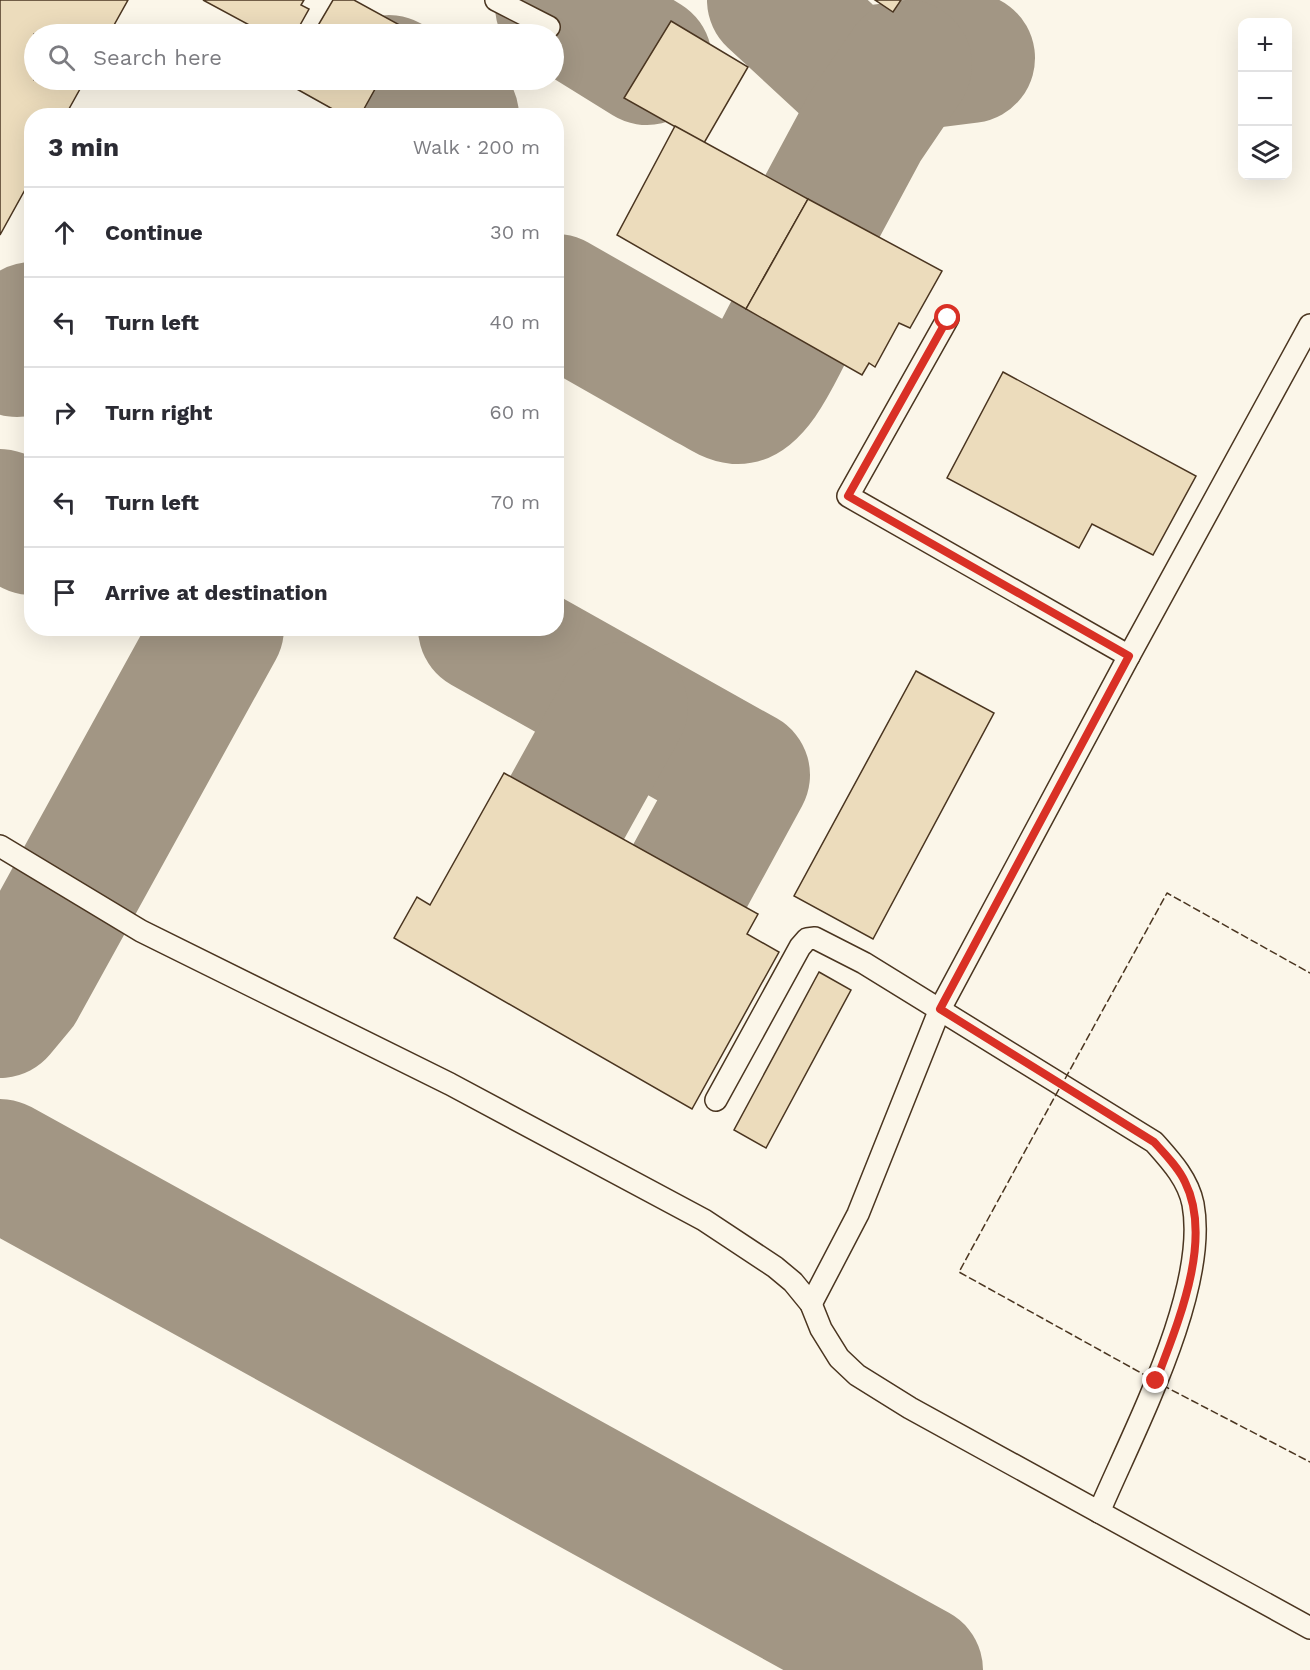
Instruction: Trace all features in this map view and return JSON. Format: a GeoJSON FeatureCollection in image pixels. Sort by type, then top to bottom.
{"type":"FeatureCollection","features":[{"type":"Feature","properties":{"kind":"lane"},"geometry":{"type":"LineString","coordinates":[[496,0],[543,24]]}},
{"type":"Feature","properties":{"kind":"lane"},"geometry":{"type":"LineString","coordinates":[[948,318],[848,496],[1129,656]]}},
{"type":"Feature","properties":{"kind":"lane"},"geometry":{"type":"LineString","coordinates":[[810,1304],[858,1214],[940,1009],[1310,325]]}},
{"type":"Feature","properties":{"kind":"lane"},"geometry":{"type":"LineString","coordinates":[[0,846],[141,931],[450,1084],[704,1220],[775,1267],[801,1291],[839,1358],[857,1375],[910,1408],[1310,1628]]}},
{"type":"Feature","properties":{"kind":"lane"},"geometry":{"type":"LineString","coordinates":[[716,1100],[800,947],[811,937],[864,963],[1154,1142],[1185,1181],[1193,1202],[1196,1231],[1192,1261],[1182,1312],[1156,1381],[1099,1512]]}},
{"type":"Feature","properties":{"kind":"building"},"geometry":{"type":"Polygon","coordinates":[[[0,0],[128,0],[115,24],[24,24],[24,90],[79,90],[69,108],[24,108],[24,192],[0,235],[0,0]]]}},
{"type":"Feature","properties":{"kind":"building"},"geometry":{"type":"Polygon","coordinates":[[[203,0],[304,0],[301,5],[309,9],[301,24],[247,24],[203,0]]]}},
{"type":"Feature","properties":{"kind":"building"},"geometry":{"type":"Polygon","coordinates":[[[333,0],[354,0],[398,24],[319,24],[333,0]]]}},
{"type":"Feature","properties":{"kind":"building"},"geometry":{"type":"Polygon","coordinates":[[[875,0],[901,0],[893,12],[875,0]]]}},
{"type":"Feature","properties":{"kind":"building"},"geometry":{"type":"Polygon","coordinates":[[[671,21],[748,67],[704,143],[624,98],[671,21]]]}},
{"type":"Feature","properties":{"kind":"building"},"geometry":{"type":"Polygon","coordinates":[[[299,90],[374,90],[364,108],[331,108],[299,90]]]}},
{"type":"Feature","properties":{"kind":"building"},"geometry":{"type":"Polygon","coordinates":[[[675,126],[808,199],[746,309],[617,235],[675,126]]]}},
{"type":"Feature","properties":{"kind":"building"},"geometry":{"type":"Polygon","coordinates":[[[808,199],[942,271],[910,328],[899,323],[875,367],[869,363],[862,375],[746,309],[808,199]]]}},
{"type":"Feature","properties":{"kind":"building"},"geometry":{"type":"Polygon","coordinates":[[[1003,372],[1196,476],[1153,555],[1092,524],[1079,548],[947,478],[1003,372]]]}},
{"type":"Feature","properties":{"kind":"building"},"geometry":{"type":"Polygon","coordinates":[[[916,671],[994,713],[873,939],[794,896],[916,671]]]}},
{"type":"Feature","properties":{"kind":"building"},"geometry":{"type":"Polygon","coordinates":[[[504,773],[758,914],[747,934],[779,952],[692,1109],[394,938],[417,897],[430,905],[504,773]]]}},
{"type":"Feature","properties":{"kind":"building"},"geometry":{"type":"Polygon","coordinates":[[[819,972],[851,990],[766,1148],[734,1130],[819,972]]]}},
{"type":"Feature","properties":{"kind":"taxiway"},"geometry":{"type":"LineString","coordinates":[[772,0],[851,73],[970,58]]}},
{"type":"Feature","properties":{"kind":"taxiway"},"geometry":{"type":"LineString","coordinates":[[560,6],[647,60]]}},
{"type":"Feature","properties":{"kind":"taxiway"},"geometry":{"type":"LineString","coordinates":[[822,207],[865,127],[907,65]]}},
{"type":"Feature","properties":{"kind":"taxiway"},"geometry":{"type":"LineString","coordinates":[[407,90],[440,108]]}},
{"type":"Feature","properties":{"kind":"taxiway"},"geometry":{"type":"LineString","coordinates":[[564,304],[729,397],[737,399],[745,397],[760,383],[788,333]]}},
{"type":"Feature","properties":{"kind":"taxiway"},"geometry":{"type":"LineString","coordinates":[[17,352],[24,340]]}},
{"type":"Feature","properties":{"kind":"taxiway"},"geometry":{"type":"LineString","coordinates":[[0,514],[24,526]]}},
{"type":"Feature","properties":{"kind":"taxiway"},"geometry":{"type":"LineString","coordinates":[[0,1013],[20,989],[215,636]]}},
{"type":"Feature","properties":{"kind":"taxiway"},"geometry":{"type":"LineString","coordinates":[[497,636],[745,775],[690,876]]}},
{"type":"Feature","properties":{"kind":"taxiway"},"geometry":{"type":"LineString","coordinates":[[567,808],[623,707]]}},
{"type":"Feature","properties":{"kind":"taxiway"},"geometry":{"type":"LineString","coordinates":[[0,1164],[918,1670]]}},
{"type":"Feature","properties":{"kind":"fence"},"geometry":{"type":"LineString","coordinates":[[1065,1079],[1167,893],[1310,973]]}},
{"type":"Feature","properties":{"kind":"fence"},"geometry":{"type":"LineString","coordinates":[[1059,1089],[959,1272],[1152,1379]]}},
{"type":"Feature","properties":{"kind":"fence"},"geometry":{"type":"LineString","coordinates":[[1162,1385],[1310,1462]]}},
{"type":"Feature","properties":{"kind":"route"},"geometry":{"type":"LineString","coordinates":[[948,318],[848,496],[1129,656],[940,1009],[1154,1142],[1185,1181],[1193,1202],[1196,1231],[1192,1261],[1182,1312],[1156,1381]]}}]}
